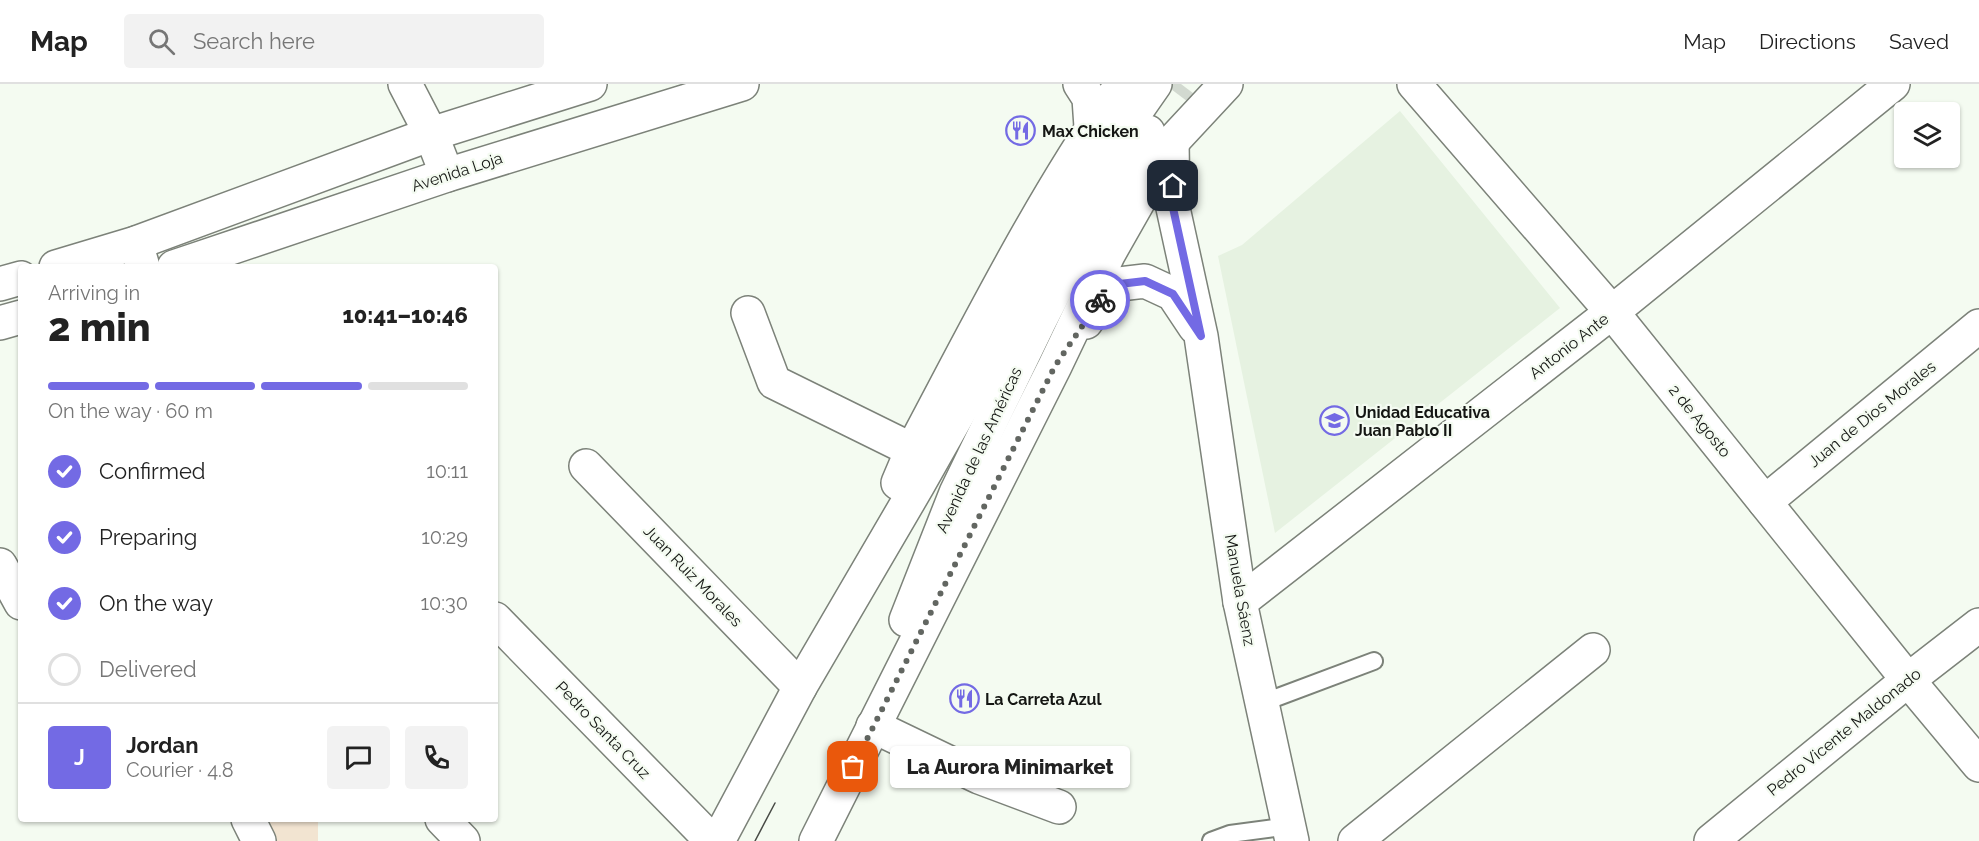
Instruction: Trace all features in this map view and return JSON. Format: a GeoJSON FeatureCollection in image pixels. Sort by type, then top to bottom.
{"type":"FeatureCollection","features":[{"type":"Feature","properties":{"kind":"street"},"geometry":{"type":"LineString","coordinates":[[405,84],[431,134],[447,175]]}},
{"type":"Feature","properties":{"kind":"street"},"geometry":{"type":"LineString","coordinates":[[77,264],[139,255],[523,96],[590,84]]}},
{"type":"Feature","properties":{"kind":"street","name":"Avenida Loja"},"geometry":{"type":"LineString","coordinates":[[183,264],[447,175],[742,84]]}},
{"type":"Feature","properties":{"kind":"street"},"geometry":{"type":"LineString","coordinates":[[1080,84],[1089,98],[1091,127]]}},
{"type":"Feature","properties":{"kind":"street","name":"Avenida de las Américas"},"geometry":{"type":"LineString","coordinates":[[848,604],[912,450],[1029,231],[1091,127],[1122,84]]}},
{"type":"Feature","properties":{"kind":"street","name":"Avenida de las Américas"},"geometry":{"type":"LineString","coordinates":[[820,834],[1055,366],[1109,253],[1172,142],[1226,84]]}},
{"type":"Feature","properties":{"kind":"street","name":"2 de Agosto"},"geometry":{"type":"LineString","coordinates":[[1414,84],[1612,312],[1979,765]]}},
{"type":"Feature","properties":{"kind":"street","name":"Antonio Ante"},"geometry":{"type":"LineString","coordinates":[[1240,602],[1612,312],[1893,84]]}},
{"type":"Feature","properties":{"kind":"street","name":"Avenida de las Américas"},"geometry":{"type":"LineString","coordinates":[[718,841],[800,687],[1009,324],[1079,193],[1165,88]]}},
{"type":"Feature","properties":{"kind":"street","name":"Avenida de las Américas"},"geometry":{"type":"LineString","coordinates":[[820,834],[956,493],[1096,210],[1165,88]]}},
{"type":"Feature","properties":{"kind":"street","name":"Manuela Sáenz"},"geometry":{"type":"LineString","coordinates":[[1172,142],[1173,208],[1201,336],[1240,602],[1291,833]]}},
{"type":"Feature","properties":{"kind":"street"},"geometry":{"type":"LineString","coordinates":[[0,284],[18,279]]}},
{"type":"Feature","properties":{"kind":"street","name":"Manuela Sáenz"},"geometry":{"type":"LineString","coordinates":[[1055,366],[1111,285],[1145,281],[1173,294],[1201,336]]}},
{"type":"Feature","properties":{"kind":"street"},"geometry":{"type":"LineString","coordinates":[[748,313],[774,382],[912,450]]}},
{"type":"Feature","properties":{"kind":"street"},"geometry":{"type":"LineString","coordinates":[[0,323],[18,318]]}},
{"type":"Feature","properties":{"kind":"street","name":"Juan de Dios Morales"},"geometry":{"type":"LineString","coordinates":[[1765,502],[1979,326]]}},
{"type":"Feature","properties":{"kind":"street","name":"Juan Ruiz Morales"},"geometry":{"type":"LineString","coordinates":[[585,466],[800,687]]}},
{"type":"Feature","properties":{"kind":"street"},"geometry":{"type":"LineString","coordinates":[[0,565],[18,598]]}},
{"type":"Feature","properties":{"kind":"street"},"geometry":{"type":"LineString","coordinates":[[0,610],[18,604]]}},
{"type":"Feature","properties":{"kind":"street","name":"Pedro Santa Cruz"},"geometry":{"type":"LineString","coordinates":[[498,622],[712,841]]}},
{"type":"Feature","properties":{"kind":"street","name":"Pedro Vicente Maldonado"},"geometry":{"type":"LineString","coordinates":[[1711,841],[1979,624]]}},
{"type":"Feature","properties":{"kind":"street"},"geometry":{"type":"LineString","coordinates":[[1355,841],[1593,650]]}},
{"type":"Feature","properties":{"kind":"street"},"geometry":{"type":"LineString","coordinates":[[873,726],[979,777],[1059,807]]}},
{"type":"Feature","properties":{"kind":"street"},"geometry":{"type":"LineString","coordinates":[[250,822],[259,841]]}},
{"type":"Feature","properties":{"kind":"street"},"geometry":{"type":"LineString","coordinates":[[445,822],[463,841]]}},
{"type":"Feature","properties":{"kind":"lane"},"geometry":{"type":"LineString","coordinates":[[1262,703],[1374,661]]}},
{"type":"Feature","properties":{"kind":"lane"},"geometry":{"type":"LineString","coordinates":[[1211,841],[1230,834],[1291,833]]}},
{"type":"Feature","properties":{"kind":"shaded area","name":"Unidad Educativa Juan Pablo II"},"geometry":{"type":"Polygon","coordinates":[[[1400,111],[1560,308],[1275,533],[1218,256],[1242,245],[1400,111]]]}},
{"type":"Feature","properties":{"kind":"shaded area"},"geometry":{"type":"Polygon","coordinates":[[[268,822],[318,822],[318,841],[277,841],[268,822]]]}},
{"type":"Feature","properties":{"kind":"tunnel"},"geometry":{"type":"LineString","coordinates":[[1175,92],[1181,84]]}},
{"type":"Feature","properties":{"kind":"tram line"},"geometry":{"type":"LineString","coordinates":[[755,841],[775,803]]}},
{"type":"Feature","properties":{"kind":"way so far"},"geometry":{"type":"LineString","coordinates":[[853,767],[1055,366],[1100,300]]}},
{"type":"Feature","properties":{"kind":"place","name":"Max Chicken"},"geometry":{"type":"Point","coordinates":[1021,131]}},
{"type":"Feature","properties":{"kind":"place","name":"Unidad Educativa Juan Pablo II"},"geometry":{"type":"Point","coordinates":[1334,421]}},
{"type":"Feature","properties":{"kind":"place","name":"La Carreta Azul"},"geometry":{"type":"Point","coordinates":[964,699]}},
{"type":"Feature","properties":{"kind":"place","name":"La Aurora Minimarket"},"geometry":{"type":"Point","coordinates":[853,767]}},
{"type":"Feature","properties":{"kind":"route"},"geometry":{"type":"LineString","coordinates":[[1100,300],[1111,285],[1145,281],[1173,294],[1201,336],[1173,208],[1173,186]]}}]}
